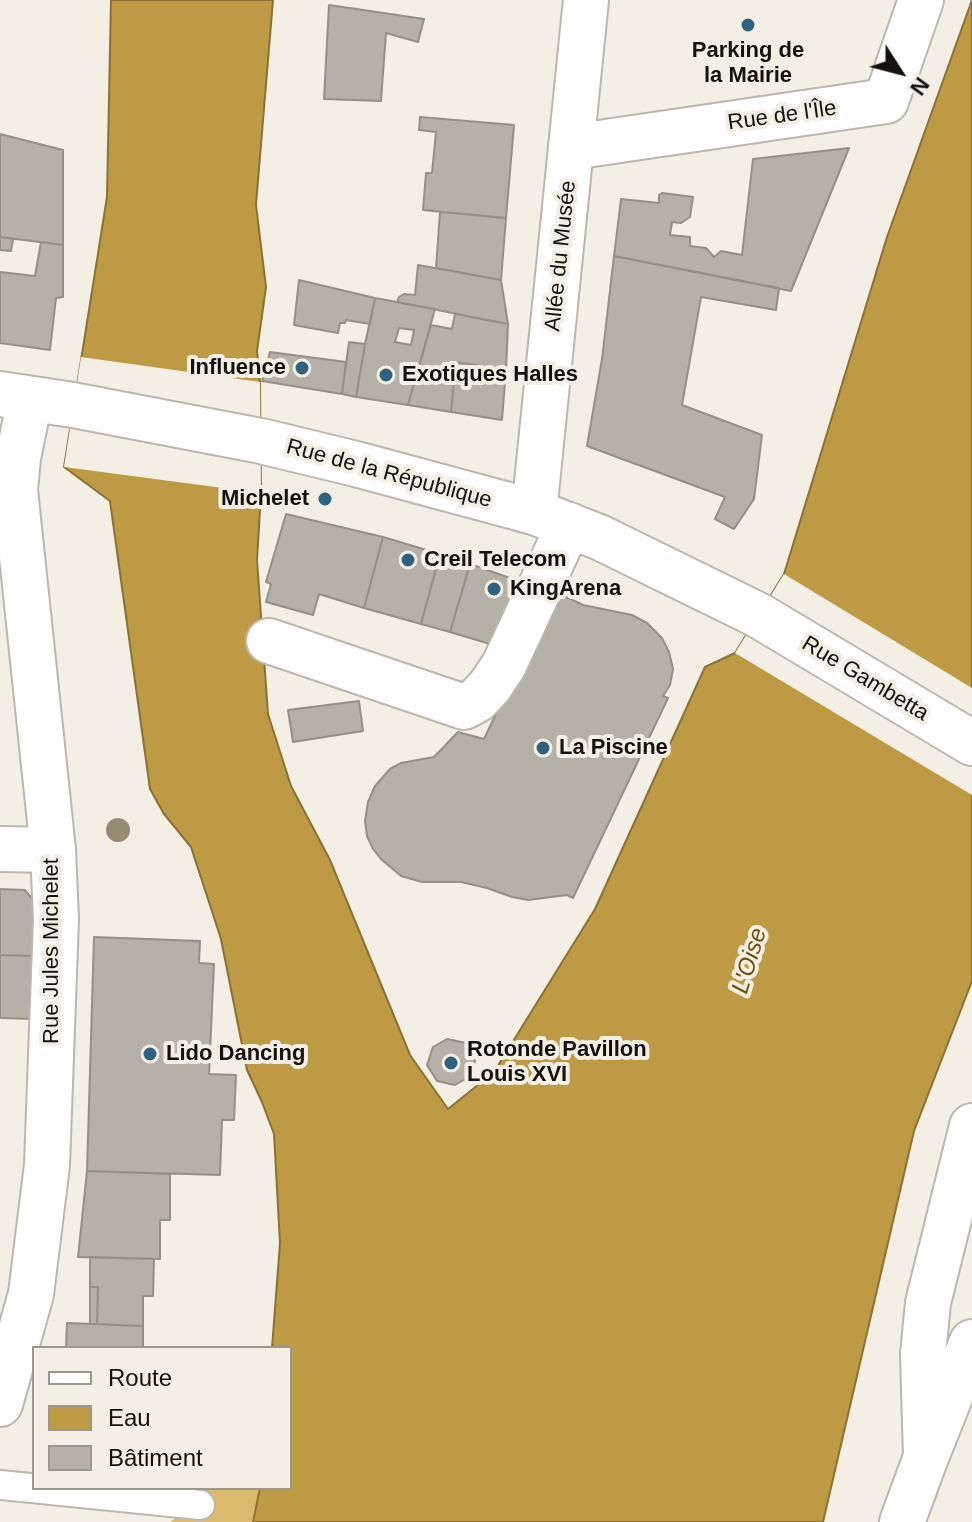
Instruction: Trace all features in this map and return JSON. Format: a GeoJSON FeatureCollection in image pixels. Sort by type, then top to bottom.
{"type":"FeatureCollection","features":[{"type":"Feature","properties":{"kind":"street","name":"Allée du Musée"},"geometry":{"type":"LineString","coordinates":[[269,641],[464,707],[477,700],[504,665],[552,518],[572,147],[586,0]]}},
{"type":"Feature","properties":{"kind":"street","name":"Rue de l'Île"},"geometry":{"type":"LineString","coordinates":[[572,147],[886,101],[921,0]]}},
{"type":"Feature","properties":{"kind":"street","name":"Rue de la République"},"geometry":{"type":"LineString","coordinates":[[15,397],[261,441],[552,518],[624,549],[758,615]]}},
{"type":"Feature","properties":{"kind":"street","name":"Rue Jules Michelet"},"geometry":{"type":"LineString","coordinates":[[1,1396],[31,1294],[47,1165],[56,919],[53,850],[15,490],[18,458],[15,397]]}},
{"type":"Feature","properties":{"kind":"street","name":"Rue Gambetta"},"geometry":{"type":"LineString","coordinates":[[758,615],[972,743]]}},
{"type":"Feature","properties":{"kind":"street"},"geometry":{"type":"LineString","coordinates":[[0,849],[53,850]]}},
{"type":"Feature","properties":{"kind":"street"},"geometry":{"type":"LineString","coordinates":[[926,1457],[923,1354],[928,1303],[972,1126]]}},
{"type":"Feature","properties":{"kind":"street"},"geometry":{"type":"LineString","coordinates":[[902,1522],[972,1342]]}},
{"type":"Feature","properties":{"kind":"lane"},"geometry":{"type":"LineString","coordinates":[[0,1485],[32,1488]]}},
{"type":"Feature","properties":{"kind":"lane"},"geometry":{"type":"LineString","coordinates":[[50,1490],[200,1505]]}},
{"type":"Feature","properties":{"kind":"shaded area"},"geometry":{"type":"Polygon","coordinates":[[[169,1490],[260,1490],[253,1522],[170,1522],[176,1518],[207,1519],[209,1498],[169,1490]]]}},
{"type":"Feature","properties":{"kind":"water","name":"L'Oise"},"geometry":{"type":"Polygon","coordinates":[[[111,0],[273,0],[256,205],[266,287],[257,351],[261,493],[257,560],[268,714],[291,786],[330,860],[410,1055],[448,1109],[494,1072],[595,909],[705,667],[735,653],[784,574],[887,237],[972,0],[972,981],[914,1131],[823,1522],[253,1522],[260,1490],[292,1490],[292,1346],[272,1346],[280,1243],[274,1134],[247,1070],[221,939],[191,847],[164,814],[150,789],[110,501],[64,467],[107,197],[111,0]]]}},
{"type":"Feature","properties":{"kind":"pier"},"geometry":{"type":"Polygon","coordinates":[[[81,357],[260,382],[261,493],[64,467],[81,357]]]}},
{"type":"Feature","properties":{"kind":"pier"},"geometry":{"type":"Polygon","coordinates":[[[784,574],[972,688],[972,795],[735,653],[784,574]]]}},
{"type":"Feature","properties":{"kind":"building"},"geometry":{"type":"Polygon","coordinates":[[[329,5],[424,19],[418,42],[386,33],[381,101],[324,99],[329,5]]]}},
{"type":"Feature","properties":{"kind":"building"},"geometry":{"type":"Polygon","coordinates":[[[420,117],[514,125],[506,218],[423,210],[426,173],[432,173],[436,132],[419,130],[420,117]]]}},
{"type":"Feature","properties":{"kind":"building"},"geometry":{"type":"Polygon","coordinates":[[[0,134],[63,150],[63,245],[0,237],[0,134]]]}},
{"type":"Feature","properties":{"kind":"building"},"geometry":{"type":"Polygon","coordinates":[[[849,148],[791,291],[614,256],[621,199],[659,203],[662,193],[693,197],[690,217],[681,223],[672,222],[670,235],[690,237],[690,246],[706,248],[714,257],[721,251],[742,255],[753,159],[849,148]]]}},
{"type":"Feature","properties":{"kind":"building"},"geometry":{"type":"Polygon","coordinates":[[[440,212],[506,218],[501,280],[436,268],[440,212]]]}},
{"type":"Feature","properties":{"kind":"building"},"geometry":{"type":"Polygon","coordinates":[[[0,237],[13,239],[11,251],[0,250],[0,237]]]}},
{"type":"Feature","properties":{"kind":"building"},"geometry":{"type":"Polygon","coordinates":[[[41,242],[63,245],[63,297],[56,298],[50,350],[0,343],[0,272],[35,276],[41,242]]]}},
{"type":"Feature","properties":{"kind":"building"},"geometry":{"type":"Polygon","coordinates":[[[614,256],[779,288],[776,310],[701,297],[682,405],[762,435],[754,499],[734,529],[715,519],[725,497],[587,446],[602,359],[614,256]]]}},
{"type":"Feature","properties":{"kind":"building"},"geometry":{"type":"Polygon","coordinates":[[[418,265],[501,280],[508,324],[397,302],[404,294],[415,295],[418,265]]]}},
{"type":"Feature","properties":{"kind":"building"},"geometry":{"type":"Polygon","coordinates":[[[299,280],[375,298],[370,324],[346,320],[340,323],[338,333],[294,325],[299,280]]]}},
{"type":"Feature","properties":{"kind":"building"},"geometry":{"type":"Polygon","coordinates":[[[375,298],[435,309],[408,405],[356,397],[375,298]],[[399,328],[395,342],[411,345],[414,330],[399,328]]]}},
{"type":"Feature","properties":{"kind":"building"},"geometry":{"type":"Polygon","coordinates":[[[455,314],[508,324],[506,370],[456,362],[451,412],[408,405],[431,325],[452,329],[455,314]]]}},
{"type":"Feature","properties":{"kind":"building"},"geometry":{"type":"Polygon","coordinates":[[[349,342],[365,344],[356,397],[342,394],[349,342]]]}},
{"type":"Feature","properties":{"kind":"building"},"geometry":{"type":"Polygon","coordinates":[[[270,352],[346,362],[342,394],[262,381],[270,352]]]}},
{"type":"Feature","properties":{"kind":"building"},"geometry":{"type":"Polygon","coordinates":[[[456,362],[506,370],[502,420],[451,412],[456,362]]]}},
{"type":"Feature","properties":{"kind":"building"},"geometry":{"type":"Polygon","coordinates":[[[286,514],[383,537],[364,608],[319,594],[313,615],[266,602],[271,584],[266,582],[286,514]]]}},
{"type":"Feature","properties":{"kind":"building"},"geometry":{"type":"Polygon","coordinates":[[[383,537],[440,554],[421,624],[364,608],[383,537]]]}},
{"type":"Feature","properties":{"kind":"building"},"geometry":{"type":"Polygon","coordinates":[[[440,554],[470,564],[450,632],[421,624],[440,554]]]}},
{"type":"Feature","properties":{"kind":"building"},"geometry":{"type":"Polygon","coordinates":[[[470,564],[530,585],[500,647],[450,632],[470,564]]]}},
{"type":"Feature","properties":{"kind":"building","name":"La Piscine"},"geometry":{"type":"Polygon","coordinates":[[[556,592],[583,605],[632,615],[647,623],[662,638],[673,669],[670,685],[663,696],[668,698],[573,898],[567,895],[528,900],[461,882],[422,882],[401,876],[381,859],[367,836],[365,821],[368,802],[375,786],[390,769],[401,763],[434,757],[458,732],[484,739],[556,592]]]}},
{"type":"Feature","properties":{"kind":"building"},"geometry":{"type":"Polygon","coordinates":[[[359,701],[363,731],[293,742],[288,710],[359,701]]]}},
{"type":"Feature","properties":{"kind":"building"},"geometry":{"type":"Polygon","coordinates":[[[0,889],[25,890],[38,906],[35,956],[0,955],[0,889]]]}},
{"type":"Feature","properties":{"kind":"building","name":"Lido Dancing"},"geometry":{"type":"Polygon","coordinates":[[[94,937],[200,941],[199,963],[214,964],[209,1074],[236,1075],[234,1120],[222,1120],[220,1175],[87,1171],[94,937]]]}},
{"type":"Feature","properties":{"kind":"building"},"geometry":{"type":"Polygon","coordinates":[[[0,955],[35,956],[35,1019],[0,1018],[0,955]]]}},
{"type":"Feature","properties":{"kind":"building","name":"Rotonde Pavillon Louis XVI"},"geometry":{"type":"Polygon","coordinates":[[[447,1039],[466,1043],[475,1061],[471,1076],[455,1085],[437,1081],[427,1065],[433,1047],[447,1039]]]}},
{"type":"Feature","properties":{"kind":"building"},"geometry":{"type":"Polygon","coordinates":[[[87,1171],[170,1174],[170,1220],[160,1220],[160,1259],[78,1257],[87,1171]]]}},
{"type":"Feature","properties":{"kind":"building"},"geometry":{"type":"Polygon","coordinates":[[[90,1257],[154,1259],[153,1296],[143,1296],[143,1326],[97,1324],[98,1287],[90,1287],[90,1257]]]}},
{"type":"Feature","properties":{"kind":"building"},"geometry":{"type":"Polygon","coordinates":[[[90,1287],[98,1287],[97,1324],[90,1324],[90,1287]]]}},
{"type":"Feature","properties":{"kind":"building"},"geometry":{"type":"Polygon","coordinates":[[[67,1323],[143,1326],[143,1346],[66,1346],[67,1323]]]}},
{"type":"Feature","properties":{"kind":"place","name":"Parking de la Mairie"},"geometry":{"type":"Point","coordinates":[748,25]}},
{"type":"Feature","properties":{"kind":"place","name":"Influence"},"geometry":{"type":"Point","coordinates":[302,368]}},
{"type":"Feature","properties":{"kind":"place","name":"Exotiques Halles"},"geometry":{"type":"Point","coordinates":[386,375]}},
{"type":"Feature","properties":{"kind":"place","name":"Michelet"},"geometry":{"type":"Point","coordinates":[325,499]}},
{"type":"Feature","properties":{"kind":"place","name":"Creil Telecom"},"geometry":{"type":"Point","coordinates":[408,560]}},
{"type":"Feature","properties":{"kind":"place","name":"KingArena"},"geometry":{"type":"Point","coordinates":[494,589]}},
{"type":"Feature","properties":{"kind":"place","name":"La Piscine"},"geometry":{"type":"Point","coordinates":[543,748]}},
{"type":"Feature","properties":{"kind":"place","name":"Lido Dancing"},"geometry":{"type":"Point","coordinates":[150,1054]}},
{"type":"Feature","properties":{"kind":"place","name":"Rotonde Pavillon Louis XVI"},"geometry":{"type":"Point","coordinates":[451,1063]}}]}
